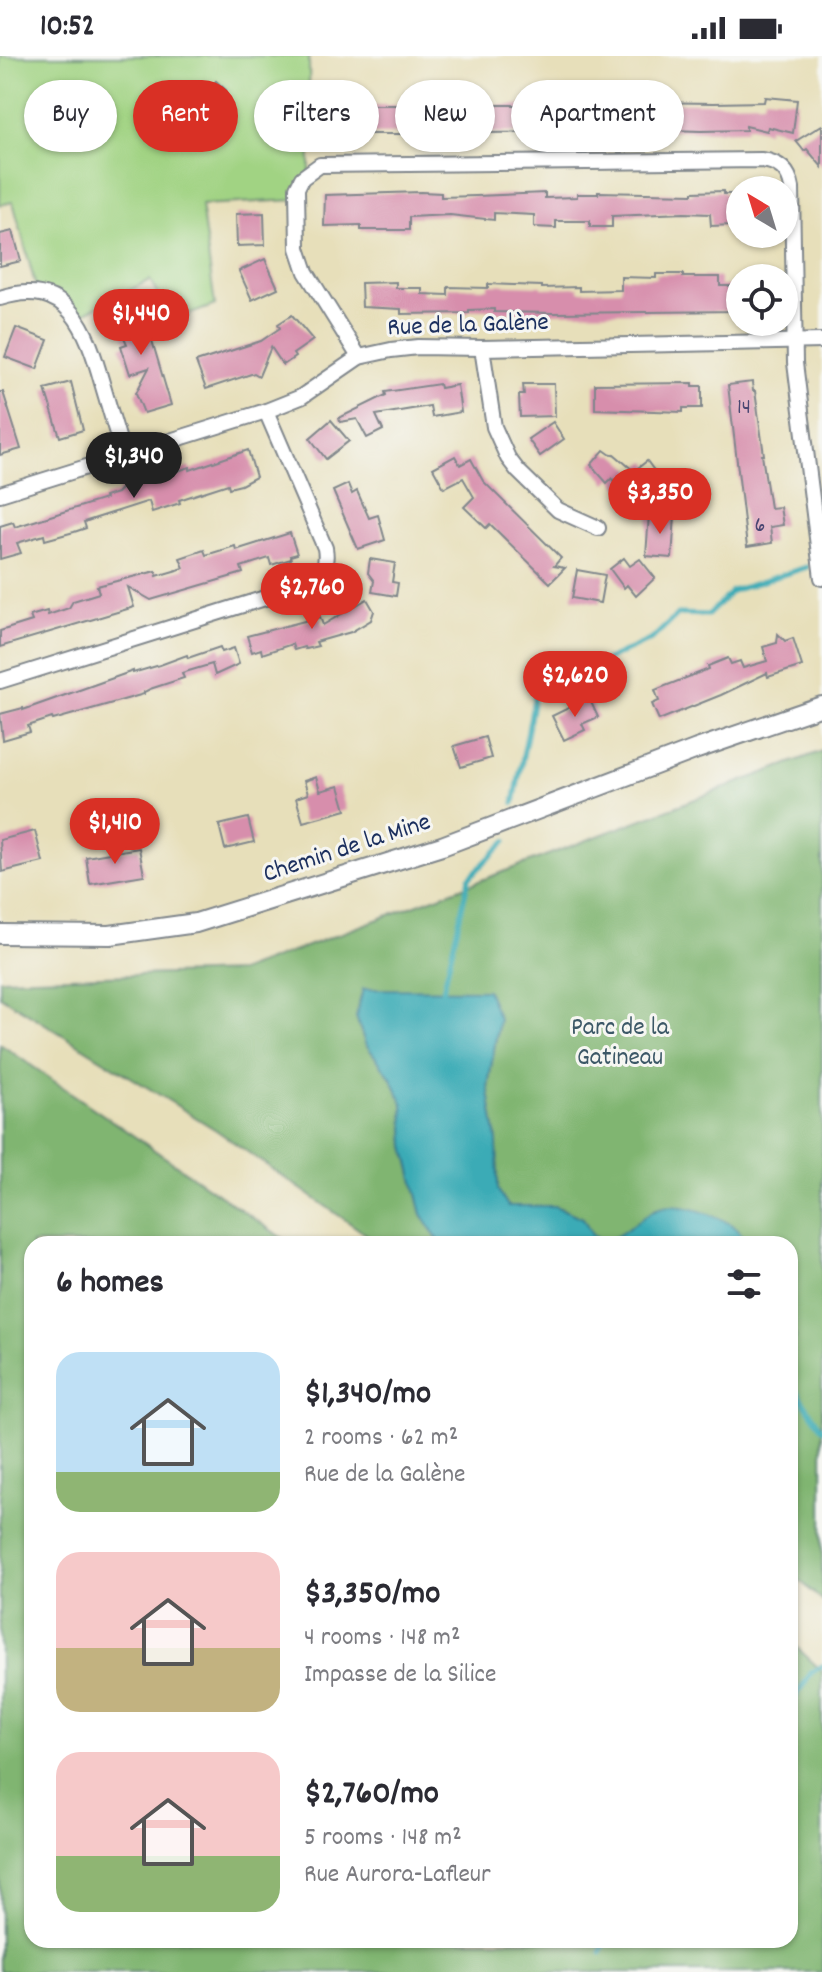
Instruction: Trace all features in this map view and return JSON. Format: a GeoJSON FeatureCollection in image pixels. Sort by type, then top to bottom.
{"type":"FeatureCollection","features":[{"type":"Feature","properties":{"kind":"street"},"geometry":{"type":"LineString","coordinates":[[359,357],[306,272],[298,248],[297,188],[302,178],[320,165],[769,161],[786,171],[792,188],[794,343],[822,578]]}},
{"type":"Feature","properties":{"kind":"street"},"geometry":{"type":"LineString","coordinates":[[0,298],[18,293],[47,297],[66,307],[76,317],[90,341],[123,454]]}},
{"type":"Feature","properties":{"kind":"street","name":"Rue de la Galène"},"geometry":{"type":"LineString","coordinates":[[0,494],[266,411],[301,397],[359,357],[418,347],[822,341]]}},
{"type":"Feature","properties":{"kind":"street"},"geometry":{"type":"LineString","coordinates":[[482,348],[494,427],[508,458],[558,510],[598,528]]}},
{"type":"Feature","properties":{"kind":"street"},"geometry":{"type":"LineString","coordinates":[[0,681],[297,588],[318,577],[325,568],[325,548],[266,411]]}},
{"type":"Feature","properties":{"kind":"street","name":"Chemin de la Mine"},"geometry":{"type":"LineString","coordinates":[[0,934],[110,935],[196,923],[442,846],[697,749],[822,706]]}},
{"type":"Feature","properties":{"kind":"green space"},"geometry":{"type":"Polygon","coordinates":[[[0,56],[309,56],[309,80],[254,80],[254,152],[310,152],[310,170],[296,200],[201,205],[215,305],[172,321],[150,280],[76,317],[38,295],[13,202],[0,205],[0,56]]]}},
{"type":"Feature","properties":{"kind":"green space","name":"Parc de la Gatineau"},"geometry":{"type":"Polygon","coordinates":[[[822,751],[822,1601],[798,1578],[798,1236],[742,1236],[706,1216],[655,1209],[625,1234],[594,1236],[583,1218],[555,1206],[508,1206],[498,1190],[497,1141],[488,1086],[499,1019],[363,989],[356,1017],[365,1043],[392,1079],[403,1104],[405,1146],[422,1214],[435,1236],[368,1236],[216,1130],[0,996],[0,979],[239,972],[822,751]]]}},
{"type":"Feature","properties":{"kind":"green space"},"geometry":{"type":"Polygon","coordinates":[[[0,1044],[279,1236],[24,1236],[24,1948],[798,1948],[798,1648],[822,1671],[822,1972],[0,1972],[0,1044]]]}},
{"type":"Feature","properties":{"kind":"water"},"geometry":{"type":"Polygon","coordinates":[[[363,989],[487,990],[499,1019],[488,1086],[497,1141],[498,1190],[508,1206],[554,1206],[583,1218],[594,1236],[435,1236],[422,1214],[405,1146],[403,1104],[392,1079],[365,1043],[356,1017],[363,989]]]}},
{"type":"Feature","properties":{"kind":"water"},"geometry":{"type":"Polygon","coordinates":[[[672,1206],[708,1214],[737,1229],[743,1236],[617,1236],[653,1211],[672,1206]]]}},
{"type":"Feature","properties":{"kind":"building"},"geometry":{"type":"Polygon","coordinates":[[[765,97],[797,100],[793,133],[746,126],[746,130],[684,130],[684,103],[764,102],[765,97]]]}},
{"type":"Feature","properties":{"kind":"building"},"geometry":{"type":"Polygon","coordinates":[[[379,105],[395,105],[395,134],[379,134],[379,105]]]}},
{"type":"Feature","properties":{"kind":"building"},"geometry":{"type":"Polygon","coordinates":[[[495,105],[511,105],[511,133],[495,133],[495,105]]]}},
{"type":"Feature","properties":{"kind":"building"},"geometry":{"type":"Polygon","coordinates":[[[822,125],[822,167],[796,141],[822,125]]]}},
{"type":"Feature","properties":{"kind":"building"},"geometry":{"type":"Polygon","coordinates":[[[724,191],[726,225],[711,226],[710,214],[684,213],[612,216],[612,227],[590,227],[590,221],[556,221],[556,228],[534,227],[534,215],[494,213],[494,220],[450,215],[409,217],[409,230],[361,230],[361,225],[324,226],[325,195],[421,192],[441,193],[441,197],[545,193],[545,198],[577,197],[577,194],[598,192],[724,191]]]}},
{"type":"Feature","properties":{"kind":"building"},"geometry":{"type":"Polygon","coordinates":[[[264,213],[265,245],[237,246],[236,214],[264,213]]]}},
{"type":"Feature","properties":{"kind":"building"},"geometry":{"type":"Polygon","coordinates":[[[13,231],[21,261],[0,266],[0,234],[13,231]]]}},
{"type":"Feature","properties":{"kind":"building"},"geometry":{"type":"Polygon","coordinates":[[[265,259],[278,288],[252,300],[239,271],[265,259]]]}},
{"type":"Feature","properties":{"kind":"building"},"geometry":{"type":"Polygon","coordinates":[[[656,274],[720,277],[720,286],[726,286],[726,311],[553,313],[494,312],[494,309],[469,310],[469,313],[401,314],[401,309],[362,307],[361,283],[396,282],[396,288],[422,288],[422,294],[448,295],[448,287],[488,288],[488,284],[579,287],[579,291],[621,290],[621,277],[656,278],[656,274]]]}},
{"type":"Feature","properties":{"kind":"building"},"geometry":{"type":"Polygon","coordinates":[[[132,295],[139,310],[133,313],[146,339],[151,337],[171,405],[144,413],[136,393],[149,368],[130,374],[121,346],[127,344],[110,306],[132,295]]]}},
{"type":"Feature","properties":{"kind":"building"},"geometry":{"type":"Polygon","coordinates":[[[292,315],[313,340],[293,354],[295,357],[283,365],[271,347],[259,376],[254,373],[206,389],[196,362],[261,341],[292,315]]]}},
{"type":"Feature","properties":{"kind":"building"},"geometry":{"type":"Polygon","coordinates":[[[16,328],[48,340],[37,369],[5,357],[16,328]]]}},
{"type":"Feature","properties":{"kind":"building"},"geometry":{"type":"Polygon","coordinates":[[[71,382],[83,430],[60,437],[45,389],[71,382]]]}},
{"type":"Feature","properties":{"kind":"building"},"geometry":{"type":"Polygon","coordinates":[[[752,382],[770,508],[780,507],[783,525],[770,527],[772,543],[747,547],[728,385],[752,382]]]}},
{"type":"Feature","properties":{"kind":"building"},"geometry":{"type":"Polygon","coordinates":[[[693,383],[693,386],[702,386],[702,408],[683,408],[683,412],[595,409],[595,384],[693,383]]]}},
{"type":"Feature","properties":{"kind":"building"},"geometry":{"type":"Polygon","coordinates":[[[439,384],[440,388],[457,385],[461,412],[432,417],[430,406],[376,415],[383,430],[367,438],[357,419],[340,422],[339,418],[386,395],[385,392],[439,384]]]}},
{"type":"Feature","properties":{"kind":"building"},"geometry":{"type":"Polygon","coordinates":[[[523,384],[554,384],[555,416],[520,417],[519,395],[524,395],[523,384]]]}},
{"type":"Feature","properties":{"kind":"building"},"geometry":{"type":"Polygon","coordinates":[[[0,392],[3,392],[21,449],[0,455],[0,392]]]}},
{"type":"Feature","properties":{"kind":"building"},"geometry":{"type":"Polygon","coordinates":[[[331,420],[349,441],[326,459],[310,438],[331,420]]]}},
{"type":"Feature","properties":{"kind":"building"},"geometry":{"type":"Polygon","coordinates":[[[553,422],[564,439],[540,456],[528,439],[553,422]]]}},
{"type":"Feature","properties":{"kind":"building"},"geometry":{"type":"Polygon","coordinates":[[[248,450],[256,477],[241,485],[229,488],[228,484],[152,512],[149,501],[84,522],[86,528],[74,532],[45,540],[44,535],[17,543],[21,553],[0,559],[0,526],[13,522],[15,527],[105,499],[121,489],[248,450]]]}},
{"type":"Feature","properties":{"kind":"building"},"geometry":{"type":"Polygon","coordinates":[[[604,450],[614,454],[634,471],[647,461],[661,480],[651,488],[653,490],[646,495],[648,497],[634,508],[612,478],[607,483],[591,465],[604,450]]]}},
{"type":"Feature","properties":{"kind":"building"},"geometry":{"type":"Polygon","coordinates":[[[455,456],[460,465],[471,459],[483,481],[561,558],[554,566],[565,568],[550,583],[490,524],[486,528],[464,507],[474,497],[463,478],[444,488],[433,468],[455,456]]]}},
{"type":"Feature","properties":{"kind":"building"},"geometry":{"type":"Polygon","coordinates":[[[348,484],[352,494],[357,491],[369,518],[378,515],[385,540],[358,549],[333,491],[348,484]]]}},
{"type":"Feature","properties":{"kind":"building"},"geometry":{"type":"Polygon","coordinates":[[[649,514],[675,516],[672,558],[646,556],[649,514]]]}},
{"type":"Feature","properties":{"kind":"building"},"geometry":{"type":"Polygon","coordinates":[[[290,533],[297,554],[290,556],[291,559],[271,565],[269,558],[241,567],[243,573],[151,600],[128,587],[134,607],[0,647],[0,631],[32,621],[30,616],[47,611],[48,615],[69,608],[73,601],[99,593],[97,586],[156,571],[157,576],[184,568],[180,558],[204,550],[206,555],[235,546],[236,550],[290,533]]]}},
{"type":"Feature","properties":{"kind":"building"},"geometry":{"type":"Polygon","coordinates":[[[624,558],[630,566],[640,559],[655,578],[636,596],[627,585],[624,588],[610,569],[624,558]]]}},
{"type":"Feature","properties":{"kind":"building"},"geometry":{"type":"Polygon","coordinates":[[[370,559],[395,563],[392,582],[398,583],[396,596],[372,592],[374,581],[368,573],[370,559]]]}},
{"type":"Feature","properties":{"kind":"building"},"geometry":{"type":"Polygon","coordinates":[[[577,570],[605,575],[600,603],[572,598],[577,570]]]}},
{"type":"Feature","properties":{"kind":"building"},"geometry":{"type":"Polygon","coordinates":[[[367,599],[374,611],[371,620],[351,632],[316,642],[318,646],[305,649],[294,650],[292,644],[262,654],[261,649],[252,652],[247,636],[320,617],[323,625],[367,599]]]}},
{"type":"Feature","properties":{"kind":"building"},"geometry":{"type":"Polygon","coordinates":[[[778,634],[785,641],[793,638],[802,666],[768,677],[767,673],[659,720],[652,704],[659,701],[655,690],[709,669],[708,666],[728,658],[731,664],[740,661],[743,668],[767,661],[763,647],[777,643],[778,634]]]}},
{"type":"Feature","properties":{"kind":"building"},"geometry":{"type":"Polygon","coordinates":[[[220,647],[222,652],[234,648],[239,664],[215,675],[212,664],[182,673],[184,678],[150,689],[144,694],[52,718],[28,726],[30,732],[3,740],[0,714],[23,710],[133,671],[220,647]]]}},
{"type":"Feature","properties":{"kind":"building"},"geometry":{"type":"Polygon","coordinates":[[[589,698],[598,717],[582,724],[585,730],[564,740],[552,716],[589,698]]]}},
{"type":"Feature","properties":{"kind":"building"},"geometry":{"type":"Polygon","coordinates":[[[485,737],[491,758],[461,767],[454,746],[485,737]]]}},
{"type":"Feature","properties":{"kind":"building"},"geometry":{"type":"Polygon","coordinates":[[[316,777],[320,791],[339,786],[346,810],[303,822],[296,798],[308,794],[304,781],[316,777]]]}},
{"type":"Feature","properties":{"kind":"building"},"geometry":{"type":"Polygon","coordinates":[[[248,818],[254,842],[225,849],[219,825],[248,818]]]}},
{"type":"Feature","properties":{"kind":"building"},"geometry":{"type":"Polygon","coordinates":[[[35,831],[43,862],[2,872],[0,840],[35,831]]]}},
{"type":"Feature","properties":{"kind":"building"},"geometry":{"type":"Polygon","coordinates":[[[139,848],[144,875],[90,884],[86,857],[139,848]]]}},
{"type":"Feature","properties":{"kind":"waterway"},"geometry":{"type":"LineString","coordinates":[[514,803],[535,693],[652,639],[678,614],[708,615],[732,591],[807,567]]}},
{"type":"Feature","properties":{"kind":"waterway"},"geometry":{"type":"LineString","coordinates":[[443,990],[469,878],[506,841]]}},
{"type":"Feature","properties":{"kind":"waterway"},"geometry":{"type":"LineString","coordinates":[[798,1394],[822,1429]]}},
{"type":"Feature","properties":{"kind":"waterway"},"geometry":{"type":"LineString","coordinates":[[798,1693],[811,1673],[822,1666]]}},
{"type":"Feature","properties":{"kind":"waterway"},"geometry":{"type":"LineString","coordinates":[[601,1953],[603,1948]]}}]}
